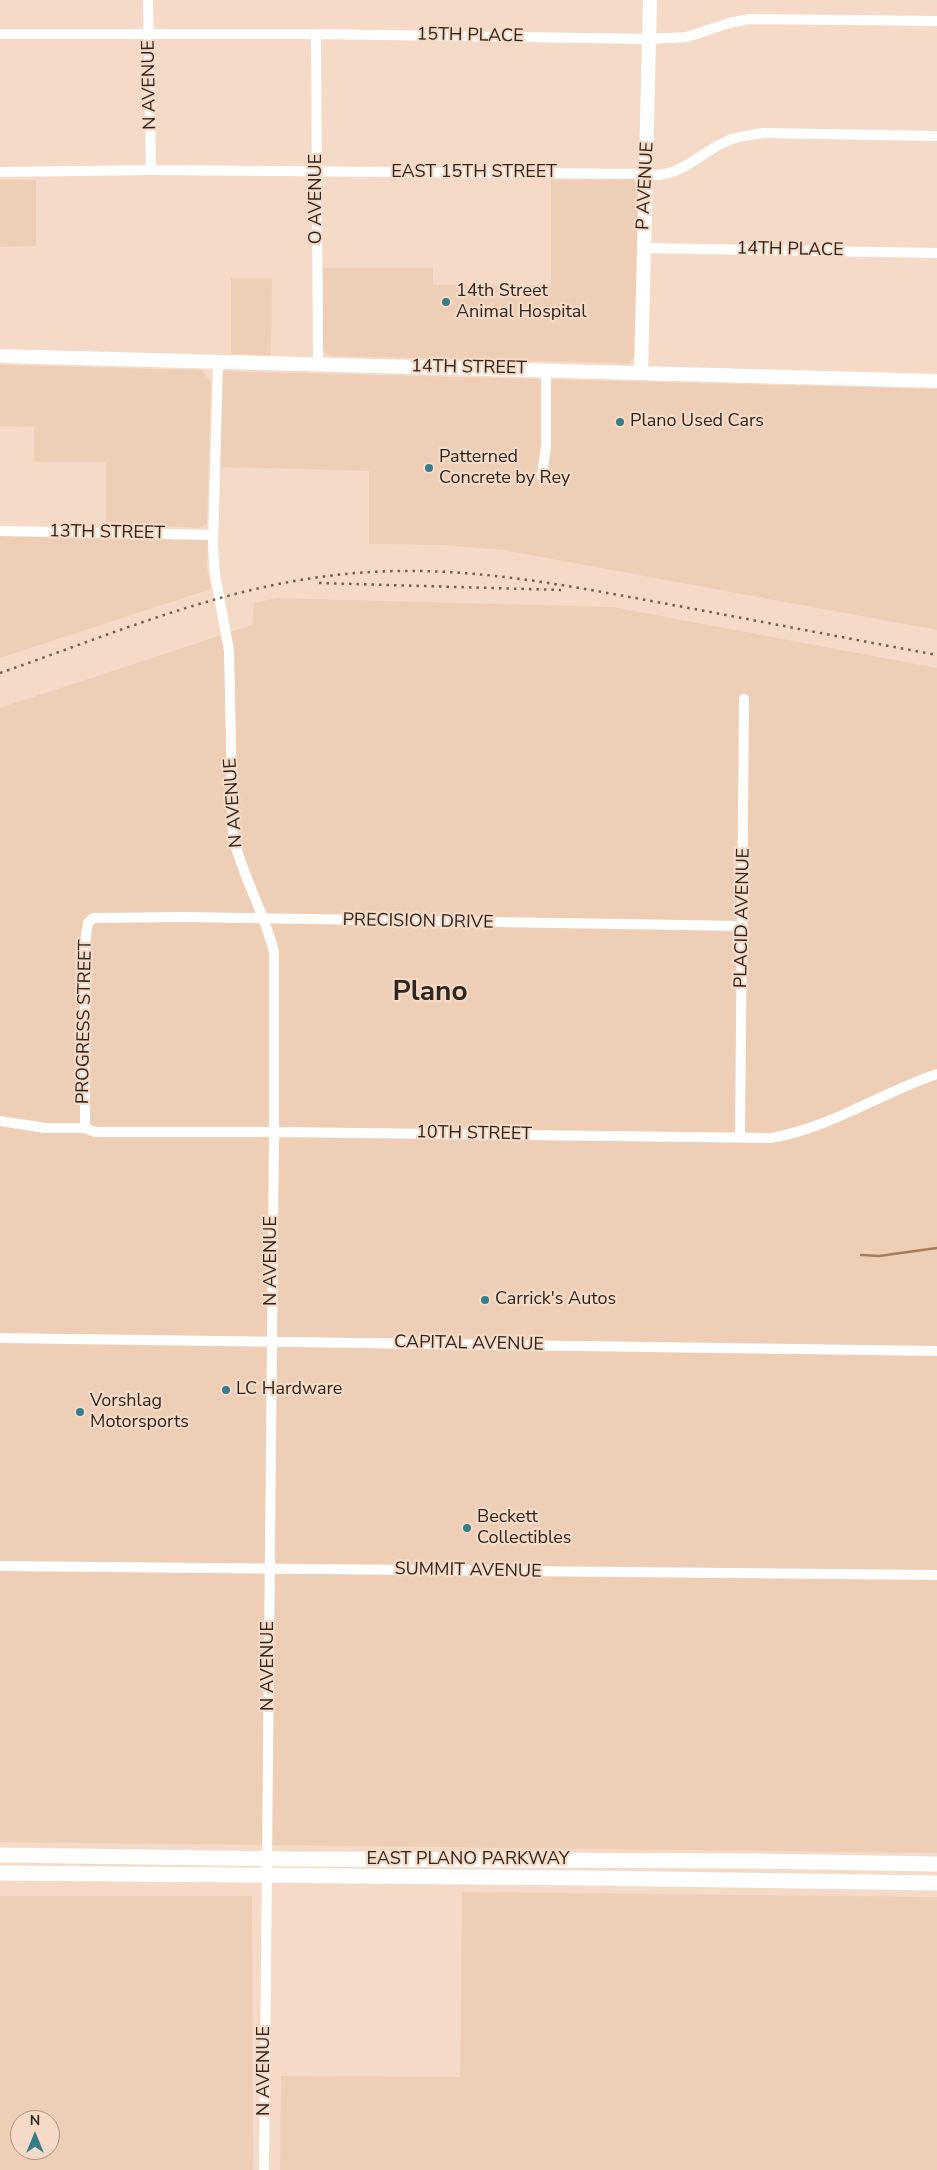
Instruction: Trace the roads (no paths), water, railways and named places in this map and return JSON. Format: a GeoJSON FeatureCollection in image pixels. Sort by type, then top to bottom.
{"type":"FeatureCollection","features":[{"type":"Feature","properties":{"kind":"main road","name":"P AVENUE"},"geometry":{"type":"LineString","coordinates":[[641,373],[650,0]]}},
{"type":"Feature","properties":{"kind":"main road","name":"14TH STREET"},"geometry":{"type":"LineString","coordinates":[[0,356],[937,380]]}},
{"type":"Feature","properties":{"kind":"main road","name":"EAST PLANO PARKWAY"},"geometry":{"type":"LineString","coordinates":[[0,1855],[937,1864]]}},
{"type":"Feature","properties":{"kind":"main road"},"geometry":{"type":"LineString","coordinates":[[121,1856],[121,1875]]}},
{"type":"Feature","properties":{"kind":"main road"},"geometry":{"type":"LineString","coordinates":[[403,1859],[403,1876]]}},
{"type":"Feature","properties":{"kind":"main road"},"geometry":{"type":"LineString","coordinates":[[467,1860],[467,1877]]}},
{"type":"Feature","properties":{"kind":"main road"},"geometry":{"type":"LineString","coordinates":[[591,1861],[591,1878]]}},
{"type":"Feature","properties":{"kind":"main road"},"geometry":{"type":"LineString","coordinates":[[751,1881],[752,1861]]}},
{"type":"Feature","properties":{"kind":"main road","name":"EAST PLANO PARKWAY"},"geometry":{"type":"LineString","coordinates":[[0,1874],[403,1876],[937,1883]]}},
{"type":"Feature","properties":{"kind":"street","name":"N AVENUE"},"geometry":{"type":"LineString","coordinates":[[148,0],[151,170]]}},
{"type":"Feature","properties":{"kind":"street","name":"15TH PLACE"},"geometry":{"type":"LineString","coordinates":[[0,34],[316,34],[650,39],[687,37],[729,23],[749,19],[937,21]]}},
{"type":"Feature","properties":{"kind":"street","name":"O AVENUE"},"geometry":{"type":"LineString","coordinates":[[316,34],[318,364]]}},
{"type":"Feature","properties":{"kind":"street","name":"EAST 15TH STREET"},"geometry":{"type":"LineString","coordinates":[[0,172],[151,170],[656,175],[681,170],[726,141],[744,136],[763,134],[937,136]]}},
{"type":"Feature","properties":{"kind":"street","name":"14TH PLACE"},"geometry":{"type":"LineString","coordinates":[[643,248],[937,253]]}},
{"type":"Feature","properties":{"kind":"street","name":"N AVENUE"},"geometry":{"type":"LineString","coordinates":[[218,362],[213,535],[215,575],[229,650],[233,837],[240,862],[265,920],[274,952],[264,2170]]}},
{"type":"Feature","properties":{"kind":"street"},"geometry":{"type":"LineString","coordinates":[[542,476],[546,446],[546,370]]}},
{"type":"Feature","properties":{"kind":"street","name":"13TH STREET"},"geometry":{"type":"LineString","coordinates":[[0,531],[213,535]]}},
{"type":"Feature","properties":{"kind":"street","name":"PLACID AVENUE"},"geometry":{"type":"LineString","coordinates":[[740,1137],[744,699]]}},
{"type":"Feature","properties":{"kind":"street","name":"PRECISION DRIVE"},"geometry":{"type":"LineString","coordinates":[[93,918],[184,917],[265,920],[743,926]]}},
{"type":"Feature","properties":{"kind":"street","name":"PROGRESS STREET"},"geometry":{"type":"LineString","coordinates":[[85,1128],[84,950],[87,929],[93,918]]}},
{"type":"Feature","properties":{"kind":"street","name":"10TH STREET"},"geometry":{"type":"LineString","coordinates":[[0,1121],[45,1128],[85,1128],[95,1132],[274,1132],[770,1138],[800,1133],[856,1110],[912,1083],[937,1074]]}},
{"type":"Feature","properties":{"kind":"street","name":"CAPITAL AVENUE"},"geometry":{"type":"LineString","coordinates":[[0,1338],[937,1351]]}},
{"type":"Feature","properties":{"kind":"street","name":"SUMMIT AVENUE"},"geometry":{"type":"LineString","coordinates":[[0,1566],[937,1575]]}},
{"type":"Feature","properties":{"kind":"waterway"},"geometry":{"type":"LineString","coordinates":[[861,1255],[879,1256],[937,1248]]}},
{"type":"Feature","properties":{"kind":"railway"},"geometry":{"type":"LineString","coordinates":[[0,673],[161,616],[244,592],[328,576],[413,571],[455,572],[537,581],[937,655]]}},
{"type":"Feature","properties":{"kind":"railway"},"geometry":{"type":"LineString","coordinates":[[319,583],[561,590]]}},
{"type":"Feature","properties":{"kind":"place","name":"14th Street Animal Hospital"},"geometry":{"type":"Point","coordinates":[446,302]}},
{"type":"Feature","properties":{"kind":"place","name":"Plano Used Cars"},"geometry":{"type":"Point","coordinates":[620,422]}},
{"type":"Feature","properties":{"kind":"place","name":"Patterned Concrete by Rey"},"geometry":{"type":"Point","coordinates":[429,468]}},
{"type":"Feature","properties":{"kind":"place","name":"Carrick's Autos"},"geometry":{"type":"Point","coordinates":[485,1300]}},
{"type":"Feature","properties":{"kind":"place","name":"LC Hardware"},"geometry":{"type":"Point","coordinates":[226,1390]}},
{"type":"Feature","properties":{"kind":"place","name":"Vorshlag Motorsports"},"geometry":{"type":"Point","coordinates":[80,1412]}},
{"type":"Feature","properties":{"kind":"place","name":"Beckett Collectibles"},"geometry":{"type":"Point","coordinates":[467,1528]}},
{"type":"Feature","properties":{"kind":"district","name":"Plano"},"geometry":{"type":"Point","coordinates":[430,993]}}]}
